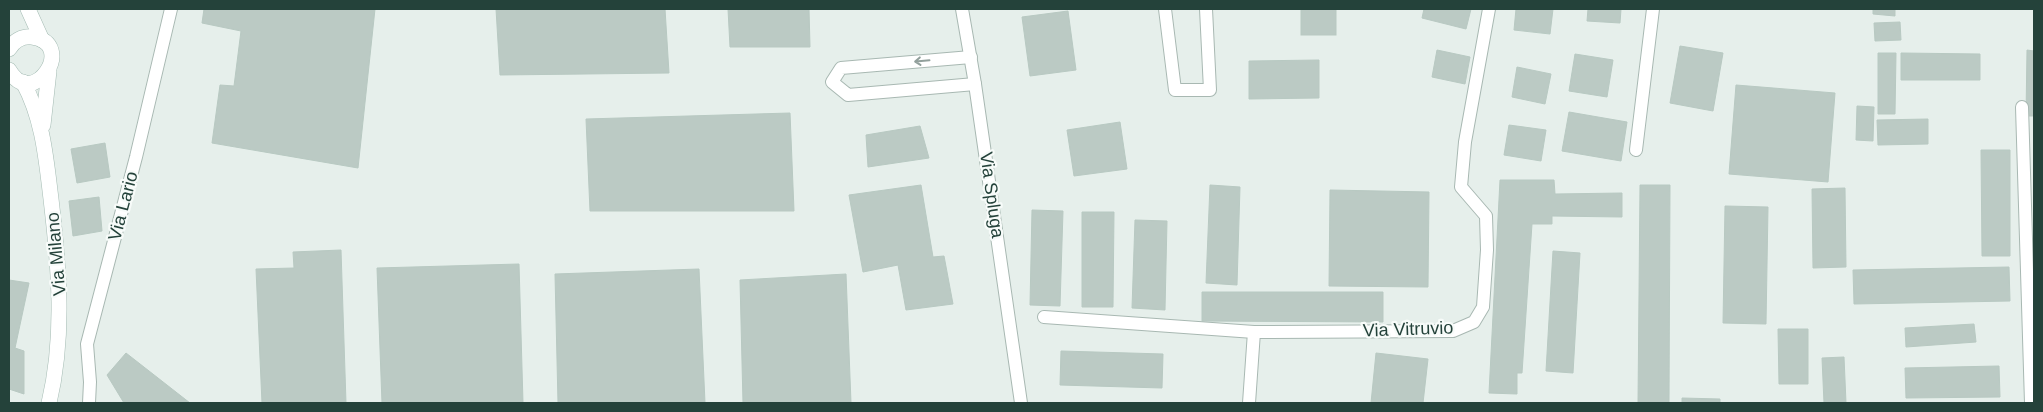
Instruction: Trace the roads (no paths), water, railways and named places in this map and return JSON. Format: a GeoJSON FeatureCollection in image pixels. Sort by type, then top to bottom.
{"type":"FeatureCollection","features":[{"type":"Feature","properties":{"kind":"main road"},"geometry":{"type":"LineString","coordinates":[[27,9],[42,40]]}},
{"type":"Feature","properties":{"kind":"main road"},"geometry":{"type":"LineString","coordinates":[[13,42],[27,9]]}},
{"type":"Feature","properties":{"kind":"main road"},"geometry":{"type":"LineString","coordinates":[[13,42],[27,36],[42,40]]}},
{"type":"Feature","properties":{"kind":"main road","name":"Via Milano"},"geometry":{"type":"LineString","coordinates":[[42,40],[50,51],[51,65],[42,130]]}},
{"type":"Feature","properties":{"kind":"main road"},"geometry":{"type":"LineString","coordinates":[[9,70],[16,78],[23,82],[38,81],[49,71]]}},
{"type":"Feature","properties":{"kind":"main road","name":"Via Milano"},"geometry":{"type":"LineString","coordinates":[[23,82],[32,99],[42,130],[58,266],[59,334],[54,379],[49,403]]}},
{"type":"Feature","properties":{"kind":"main road","name":"Via Milano"},"geometry":{"type":"LineString","coordinates":[[54,379],[61,403]]}},
{"type":"Feature","properties":{"kind":"street","name":"Via Lario"},"geometry":{"type":"LineString","coordinates":[[89,403],[90,382],[87,344],[136,158],[171,9]]}},
{"type":"Feature","properties":{"kind":"street","name":"Via Spluga"},"geometry":{"type":"LineString","coordinates":[[962,9],[976,84],[1021,403]]}},
{"type":"Feature","properties":{"kind":"street"},"geometry":{"type":"LineString","coordinates":[[1165,9],[1176,90],[1210,90],[1206,9]]}},
{"type":"Feature","properties":{"kind":"street","name":"Via Vitruvio"},"geometry":{"type":"LineString","coordinates":[[1044,317],[1254,332],[1453,331],[1474,322],[1483,307],[1487,250],[1486,216],[1461,187],[1462,159],[1489,9]]}},
{"type":"Feature","properties":{"kind":"street"},"geometry":{"type":"LineString","coordinates":[[1636,150],[1652,9]]}},
{"type":"Feature","properties":{"kind":"street"},"geometry":{"type":"LineString","coordinates":[[971,57],[842,68],[832,82],[848,95],[976,84]]}},
{"type":"Feature","properties":{"kind":"street"},"geometry":{"type":"LineString","coordinates":[[2022,107],[2031,403]]}},
{"type":"Feature","properties":{"kind":"street"},"geometry":{"type":"LineString","coordinates":[[1249,403],[1254,332]]}},
{"type":"Feature","properties":{"kind":"street","name":"Via Spluga"},"geometry":{"type":"LineString","coordinates":[[1019,381],[1030,403]]}}]}
